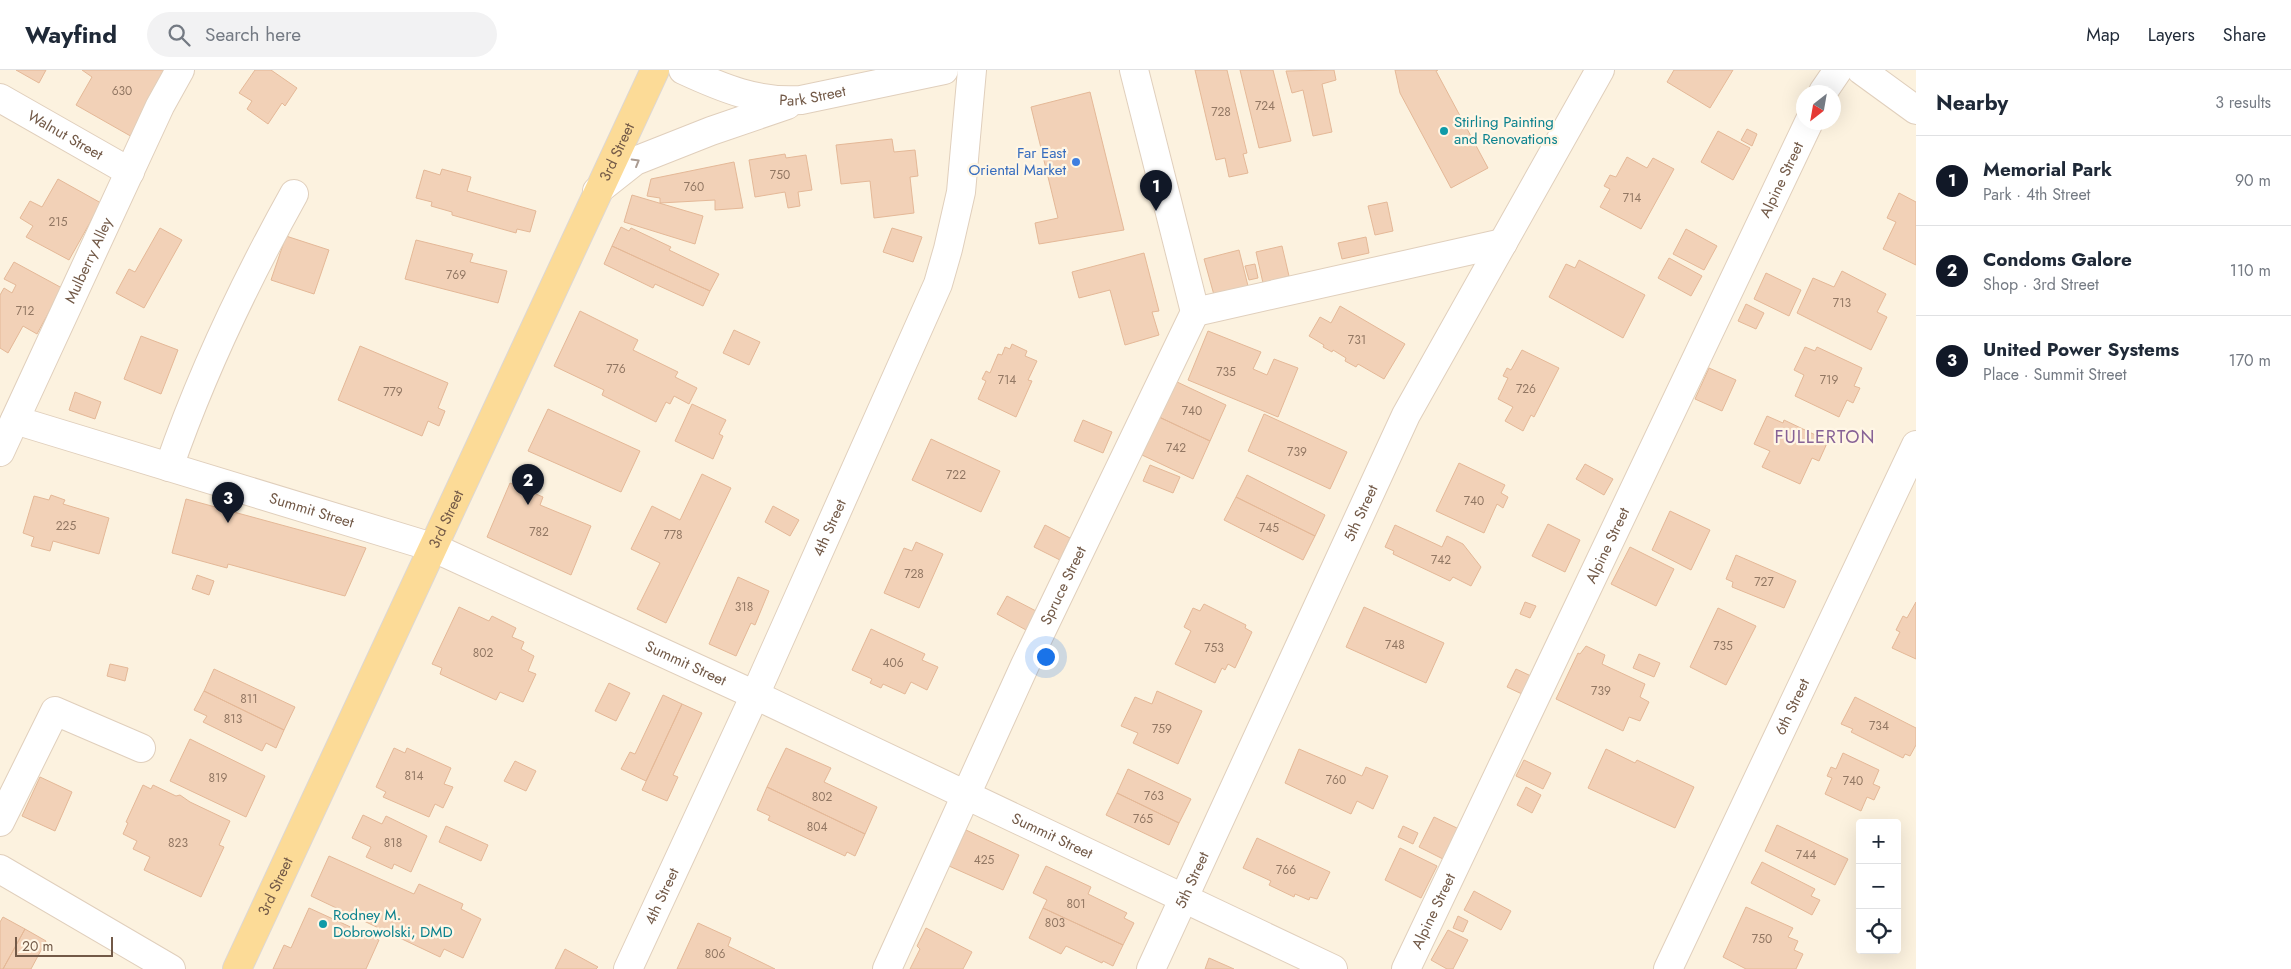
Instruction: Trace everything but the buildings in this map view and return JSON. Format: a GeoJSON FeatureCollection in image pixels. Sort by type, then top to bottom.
{"type":"FeatureCollection","features":[{"type":"Feature","properties":{"kind":"main road","name":"3rd Street"},"geometry":{"type":"LineString","coordinates":[[237,969],[655,70]]}},
{"type":"Feature","properties":{"kind":"street","name":"Mulberry Alley"},"geometry":{"type":"LineString","coordinates":[[0,452],[160,106],[180,70]]}},
{"type":"Feature","properties":{"kind":"street","name":"Park Street"},"geometry":{"type":"LineString","coordinates":[[683,70],[714,84],[757,98],[786,101],[801,100],[944,70]]}},
{"type":"Feature","properties":{"kind":"street","name":"4th Street"},"geometry":{"type":"LineString","coordinates":[[628,969],[755,695],[938,284],[961,192],[972,70]]}},
{"type":"Feature","properties":{"kind":"street"},"geometry":{"type":"LineString","coordinates":[[1134,70],[1195,312],[1503,243]]}},
{"type":"Feature","properties":{"kind":"street","name":"5th Street"},"geometry":{"type":"LineString","coordinates":[[1151,969],[1406,415],[1600,70]]}},
{"type":"Feature","properties":{"kind":"street"},"geometry":{"type":"LineString","coordinates":[[1828,85],[1838,70]]}},
{"type":"Feature","properties":{"kind":"street"},"geometry":{"type":"LineString","coordinates":[[1861,70],[1916,110]]}},
{"type":"Feature","properties":{"kind":"street","name":"Walnut Street"},"geometry":{"type":"LineString","coordinates":[[0,98],[130,172]]}},
{"type":"Feature","properties":{"kind":"street"},"geometry":{"type":"LineString","coordinates":[[597,192],[635,161],[711,131],[801,100]]}},
{"type":"Feature","properties":{"kind":"street","name":"Alpine Street"},"geometry":{"type":"LineString","coordinates":[[1406,969],[1805,130]]}},
{"type":"Feature","properties":{"kind":"street"},"geometry":{"type":"LineString","coordinates":[[169,467],[190,406],[229,316],[294,194]]}},
{"type":"Feature","properties":{"kind":"street","name":"Spruce Street"},"geometry":{"type":"LineString","coordinates":[[887,969],[1025,665],[1195,312]]}},
{"type":"Feature","properties":{"kind":"street","name":"Summit Street"},"geometry":{"type":"LineString","coordinates":[[15,420],[432,548],[755,695],[1333,969]]}},
{"type":"Feature","properties":{"kind":"street","name":"6th Street"},"geometry":{"type":"LineString","coordinates":[[1668,969],[1916,445]]}},
{"type":"Feature","properties":{"kind":"street"},"geometry":{"type":"LineString","coordinates":[[0,822],[56,710],[142,748]]}},
{"type":"Feature","properties":{"kind":"street"},"geometry":{"type":"LineString","coordinates":[[0,869],[171,969]]}},
{"type":"Feature","properties":{"kind":"place","name":"Stirling Painting and Renovations"},"geometry":{"type":"Point","coordinates":[1444,131]}},
{"type":"Feature","properties":{"kind":"place","name":"Far East Oriental Market"},"geometry":{"type":"Point","coordinates":[1076,162]}},
{"type":"Feature","properties":{"kind":"place","name":"Memorial Park"},"geometry":{"type":"Point","coordinates":[1156,211]}},
{"type":"Feature","properties":{"kind":"place","name":"Condoms Galore"},"geometry":{"type":"Point","coordinates":[528,505]}},
{"type":"Feature","properties":{"kind":"place","name":"United Power Systems"},"geometry":{"type":"Point","coordinates":[228,523]}},
{"type":"Feature","properties":{"kind":"place","name":"Rodney M. Dobrowolski, DMD"},"geometry":{"type":"Point","coordinates":[323,924]}},
{"type":"Feature","properties":{"kind":"district","name":"FULLERTON"},"geometry":{"type":"Point","coordinates":[1825,437]}}]}
